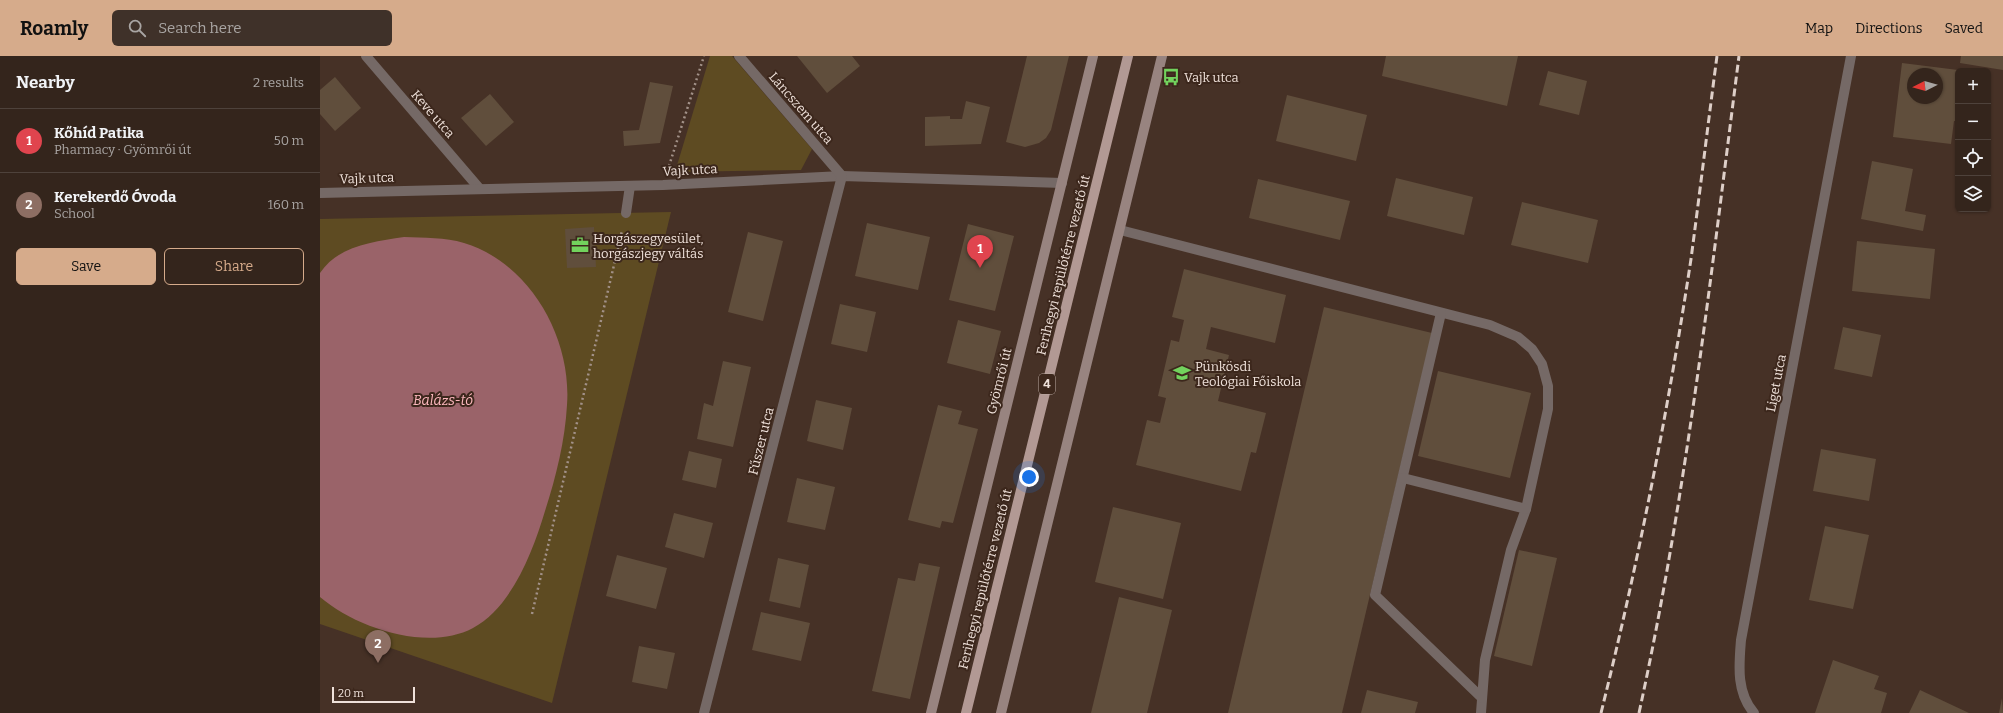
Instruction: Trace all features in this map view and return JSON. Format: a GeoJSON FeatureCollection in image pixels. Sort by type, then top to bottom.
{"type":"FeatureCollection","features":[{"type":"Feature","properties":{"kind":"main road","name":"Ferihegyi repülőtérre vezető út"},"geometry":{"type":"LineString","coordinates":[[966,713],[1128,56]]}},
{"type":"Feature","properties":{"kind":"street","name":"Keve utca"},"geometry":{"type":"LineString","coordinates":[[366,56],[479,188]]}},
{"type":"Feature","properties":{"kind":"street","name":"Láncszem utca"},"geometry":{"type":"LineString","coordinates":[[739,56],[842,176]]}},
{"type":"Feature","properties":{"kind":"street","name":"Gyömrői út"},"geometry":{"type":"LineString","coordinates":[[931,713],[1093,56]]}},
{"type":"Feature","properties":{"kind":"street"},"geometry":{"type":"LineString","coordinates":[[1000,713],[1162,56]]}},
{"type":"Feature","properties":{"kind":"street","name":"Liget utca"},"geometry":{"type":"LineString","coordinates":[[1754,713],[1746,702],[1739,676],[1741,640],[1851,56]]}},
{"type":"Feature","properties":{"kind":"street","name":"Vajk utca"},"geometry":{"type":"LineString","coordinates":[[320,193],[479,188],[663,185],[842,176],[1062,183]]}},
{"type":"Feature","properties":{"kind":"street","name":"Fűszer utca"},"geometry":{"type":"LineString","coordinates":[[704,713],[842,176]]}},
{"type":"Feature","properties":{"kind":"street"},"geometry":{"type":"LineString","coordinates":[[626,213],[630,186]]}},
{"type":"Feature","properties":{"kind":"street"},"geometry":{"type":"LineString","coordinates":[[1120,230],[1490,325],[1518,337],[1532,349],[1542,364],[1548,386],[1548,409],[1526,509],[1511,550],[1489,645],[1486,660],[1481,713]]}},
{"type":"Feature","properties":{"kind":"street"},"geometry":{"type":"LineString","coordinates":[[1441,313],[1375,595],[1482,698]]}},
{"type":"Feature","properties":{"kind":"street"},"geometry":{"type":"LineString","coordinates":[[1403,478],[1526,509]]}},
{"type":"Feature","properties":{"kind":"path"},"geometry":{"type":"LineString","coordinates":[[663,185],[704,56]]}},
{"type":"Feature","properties":{"kind":"path"},"geometry":{"type":"LineString","coordinates":[[532,614],[626,213]]}},
{"type":"Feature","properties":{"kind":"shaded area"},"geometry":{"type":"Polygon","coordinates":[[[710,56],[732,56],[812,149],[801,170],[675,172],[710,56]]]}},
{"type":"Feature","properties":{"kind":"shaded area","name":"Balázs-tó"},"geometry":{"type":"Polygon","coordinates":[[[671,212],[552,703],[320,624],[320,219],[671,212]]]}},
{"type":"Feature","properties":{"kind":"water","name":"Balázs-tó"},"geometry":{"type":"Polygon","coordinates":[[[404,237],[442,239],[464,243],[488,253],[509,267],[527,285],[542,306],[554,330],[562,354],[567,380],[566,418],[556,472],[540,527],[519,577],[510,592],[487,619],[473,628],[455,635],[435,638],[414,637],[372,627],[335,608],[320,597],[320,273],[337,256],[358,246],[404,237]]]}},
{"type":"Feature","properties":{"kind":"building"},"geometry":{"type":"Polygon","coordinates":[[[797,56],[852,56],[860,66],[827,93],[797,56]]]}},
{"type":"Feature","properties":{"kind":"building"},"geometry":{"type":"Polygon","coordinates":[[[1027,56],[1069,56],[1051,130],[1046,138],[1039,143],[1025,147],[1006,142],[1027,56]]]}},
{"type":"Feature","properties":{"kind":"building"},"geometry":{"type":"Polygon","coordinates":[[[1386,56],[1518,56],[1507,106],[1382,76],[1386,56]]]}},
{"type":"Feature","properties":{"kind":"building"},"geometry":{"type":"Polygon","coordinates":[[[1961,56],[2003,56],[2003,70],[1991,68],[1960,63],[1961,56]]]}},
{"type":"Feature","properties":{"kind":"building"},"geometry":{"type":"Polygon","coordinates":[[[1902,63],[1942,68],[1907,68],[1907,104],[1943,104],[1943,68],[1955,70],[1955,121],[1951,144],[1893,137],[1902,63]]]}},
{"type":"Feature","properties":{"kind":"building"},"geometry":{"type":"Polygon","coordinates":[[[1548,71],[1587,81],[1579,115],[1539,105],[1548,71]]]}},
{"type":"Feature","properties":{"kind":"building"},"geometry":{"type":"Polygon","coordinates":[[[335,77],[361,108],[335,131],[320,114],[320,90],[335,77]]]}},
{"type":"Feature","properties":{"kind":"building"},"geometry":{"type":"Polygon","coordinates":[[[650,82],[673,86],[660,143],[624,146],[623,131],[639,130],[650,82]]]}},
{"type":"Feature","properties":{"kind":"building"},"geometry":{"type":"Polygon","coordinates":[[[490,94],[514,122],[486,146],[461,118],[490,94]]]}},
{"type":"Feature","properties":{"kind":"building"},"geometry":{"type":"Polygon","coordinates":[[[1287,95],[1367,115],[1356,161],[1276,141],[1287,95]]]}},
{"type":"Feature","properties":{"kind":"building"},"geometry":{"type":"Polygon","coordinates":[[[966,101],[990,107],[981,144],[925,146],[925,117],[950,116],[950,119],[962,119],[966,101]]]}},
{"type":"Feature","properties":{"kind":"building"},"geometry":{"type":"Polygon","coordinates":[[[1872,161],[1913,169],[1905,211],[1926,215],[1923,231],[1861,219],[1872,161]]]}},
{"type":"Feature","properties":{"kind":"building"},"geometry":{"type":"Polygon","coordinates":[[[1396,178],[1473,197],[1464,235],[1387,216],[1396,178]]]}},
{"type":"Feature","properties":{"kind":"building"},"geometry":{"type":"Polygon","coordinates":[[[1258,179],[1350,201],[1340,240],[1249,218],[1258,179]]]}},
{"type":"Feature","properties":{"kind":"building"},"geometry":{"type":"Polygon","coordinates":[[[1522,202],[1598,220],[1588,263],[1511,245],[1522,202]]]}},
{"type":"Feature","properties":{"kind":"building"},"geometry":{"type":"Polygon","coordinates":[[[867,223],[930,237],[918,290],[855,276],[867,223]]]}},
{"type":"Feature","properties":{"kind":"building"},"geometry":{"type":"Polygon","coordinates":[[[968,224],[1014,236],[995,311],[949,300],[968,224]]]}},
{"type":"Feature","properties":{"kind":"building"},"geometry":{"type":"Polygon","coordinates":[[[594,227],[596,267],[567,268],[565,229],[594,227]]]}},
{"type":"Feature","properties":{"kind":"building"},"geometry":{"type":"Polygon","coordinates":[[[748,232],[783,241],[763,321],[728,312],[748,232]]]}},
{"type":"Feature","properties":{"kind":"building"},"geometry":{"type":"Polygon","coordinates":[[[1857,241],[1935,249],[1930,299],[1852,291],[1857,241]]]}},
{"type":"Feature","properties":{"kind":"building"},"geometry":{"type":"Polygon","coordinates":[[[1184,269],[1286,295],[1275,343],[1211,327],[1206,349],[1229,355],[1218,401],[1266,413],[1256,453],[1251,452],[1241,491],[1136,465],[1147,420],[1160,423],[1166,398],[1158,396],[1171,340],[1179,342],[1184,320],[1172,317],[1184,269]]]}},
{"type":"Feature","properties":{"kind":"building"},"geometry":{"type":"Polygon","coordinates":[[[840,304],[876,312],[867,352],[831,344],[840,304]]]}},
{"type":"Feature","properties":{"kind":"building"},"geometry":{"type":"Polygon","coordinates":[[[1324,307],[1432,333],[1342,713],[1228,713],[1324,307]]]}},
{"type":"Feature","properties":{"kind":"building"},"geometry":{"type":"Polygon","coordinates":[[[958,320],[1001,331],[990,374],[947,363],[958,320]]]}},
{"type":"Feature","properties":{"kind":"building"},"geometry":{"type":"Polygon","coordinates":[[[1843,327],[1881,335],[1872,377],[1834,369],[1843,327]]]}},
{"type":"Feature","properties":{"kind":"building"},"geometry":{"type":"Polygon","coordinates":[[[723,361],[751,367],[733,447],[697,439],[704,403],[713,406],[723,361]]]}},
{"type":"Feature","properties":{"kind":"building"},"geometry":{"type":"Polygon","coordinates":[[[1438,371],[1531,393],[1510,478],[1418,456],[1438,371]]]}},
{"type":"Feature","properties":{"kind":"building"},"geometry":{"type":"Polygon","coordinates":[[[816,400],[852,408],[843,450],[807,441],[816,400]]]}},
{"type":"Feature","properties":{"kind":"building"},"geometry":{"type":"Polygon","coordinates":[[[938,405],[962,411],[958,424],[978,429],[953,523],[942,521],[940,528],[908,520],[938,405]]]}},
{"type":"Feature","properties":{"kind":"building"},"geometry":{"type":"Polygon","coordinates":[[[1821,449],[1876,459],[1869,501],[1813,491],[1821,449]]]}},
{"type":"Feature","properties":{"kind":"building"},"geometry":{"type":"Polygon","coordinates":[[[689,451],[722,459],[716,488],[682,480],[689,451]]]}},
{"type":"Feature","properties":{"kind":"building"},"geometry":{"type":"Polygon","coordinates":[[[797,478],[835,487],[825,530],[787,522],[797,478]]]}},
{"type":"Feature","properties":{"kind":"building"},"geometry":{"type":"Polygon","coordinates":[[[1113,507],[1181,523],[1163,599],[1095,582],[1113,507]]]}},
{"type":"Feature","properties":{"kind":"building"},"geometry":{"type":"Polygon","coordinates":[[[674,513],[713,523],[704,558],[665,547],[674,513]]]}},
{"type":"Feature","properties":{"kind":"building"},"geometry":{"type":"Polygon","coordinates":[[[1825,526],[1869,535],[1853,609],[1809,600],[1825,526]]]}},
{"type":"Feature","properties":{"kind":"building"},"geometry":{"type":"Polygon","coordinates":[[[1519,550],[1557,558],[1532,666],[1494,656],[1519,550]]]}},
{"type":"Feature","properties":{"kind":"building"},"geometry":{"type":"Polygon","coordinates":[[[617,555],[667,568],[656,609],[606,596],[617,555]]]}},
{"type":"Feature","properties":{"kind":"building"},"geometry":{"type":"Polygon","coordinates":[[[778,558],[809,565],[800,608],[769,601],[778,558]]]}},
{"type":"Feature","properties":{"kind":"building"},"geometry":{"type":"Polygon","coordinates":[[[919,563],[940,567],[910,699],[872,691],[898,578],[915,581],[919,563]]]}},
{"type":"Feature","properties":{"kind":"building"},"geometry":{"type":"Polygon","coordinates":[[[1119,597],[1172,610],[1147,713],[1091,713],[1119,597]]]}},
{"type":"Feature","properties":{"kind":"building"},"geometry":{"type":"Polygon","coordinates":[[[761,612],[810,623],[801,661],[752,650],[761,612]]]}},
{"type":"Feature","properties":{"kind":"building"},"geometry":{"type":"Polygon","coordinates":[[[639,646],[675,653],[667,689],[632,682],[639,646]]]}},
{"type":"Feature","properties":{"kind":"building"},"geometry":{"type":"Polygon","coordinates":[[[1833,660],[1879,676],[1874,689],[1887,693],[1881,713],[1815,713],[1833,660]]]}},
{"type":"Feature","properties":{"kind":"building"},"geometry":{"type":"Polygon","coordinates":[[[1367,690],[1418,702],[1415,713],[1361,713],[1367,690]]]}},
{"type":"Feature","properties":{"kind":"building"},"geometry":{"type":"Polygon","coordinates":[[[1920,690],[1969,713],[1909,713],[1920,690]]]}},
{"type":"Feature","properties":{"kind":"building"},"geometry":{"type":"Polygon","coordinates":[[[2002,698],[2003,713],[1999,713],[2002,698]]]}},
{"type":"Feature","properties":{"kind":"railway"},"geometry":{"type":"LineString","coordinates":[[1601,713],[1640,544],[1662,430],[1691,259],[1717,56]]}},
{"type":"Feature","properties":{"kind":"railway"},"geometry":{"type":"LineString","coordinates":[[1639,713],[1656,632],[1684,468],[1739,56]]}},
{"type":"Feature","properties":{"kind":"place","name":"Vajk utca"},"geometry":{"type":"Point","coordinates":[1171,77]}},
{"type":"Feature","properties":{"kind":"place","name":"Horgászegyesület, horgászjegy váltás"},"geometry":{"type":"Point","coordinates":[580,245]}},
{"type":"Feature","properties":{"kind":"place","name":"Kőhíd Patika"},"geometry":{"type":"Point","coordinates":[980,268]}},
{"type":"Feature","properties":{"kind":"place","name":"Pünkösdi Teológiai Főiskola"},"geometry":{"type":"Point","coordinates":[1182,373]}},
{"type":"Feature","properties":{"kind":"place","name":"Kerekerdő Óvoda"},"geometry":{"type":"Point","coordinates":[378,663]}}]}
